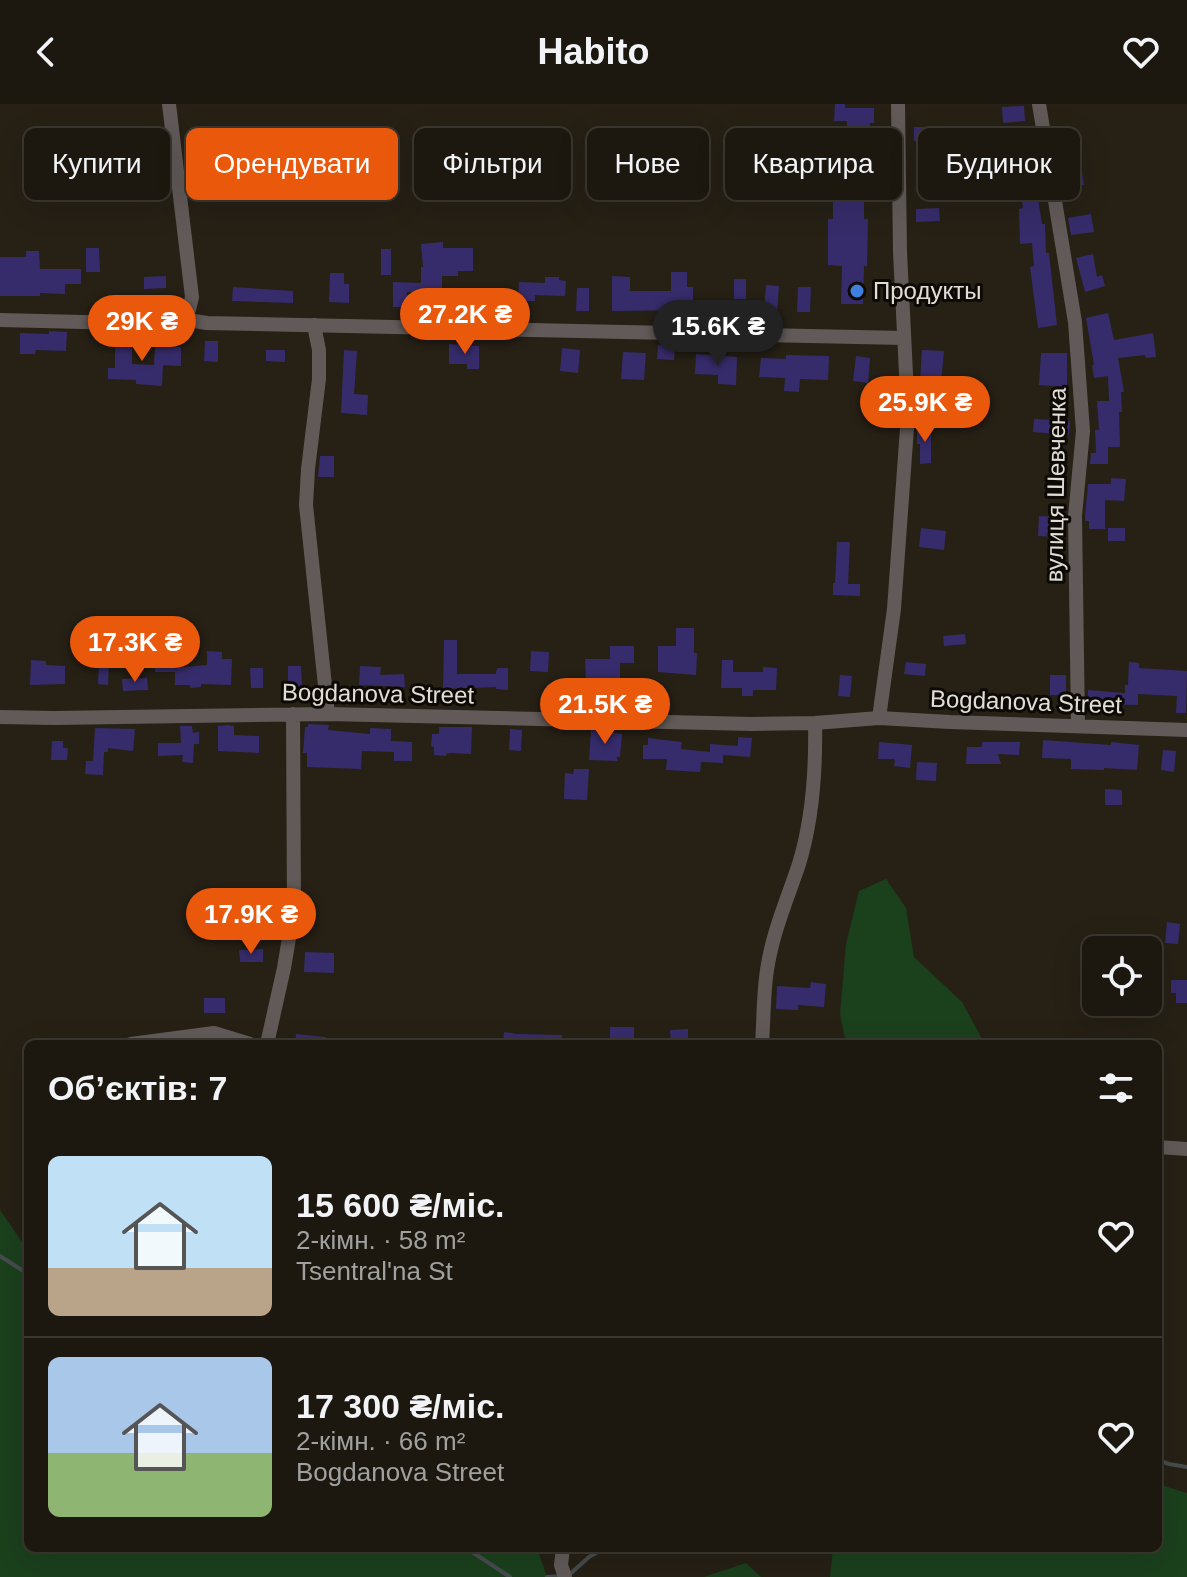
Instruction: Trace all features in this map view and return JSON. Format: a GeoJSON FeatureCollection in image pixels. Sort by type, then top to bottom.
{"type":"FeatureCollection","features":[{"type":"Feature","properties":{"kind":"street"},"geometry":{"type":"LineString","coordinates":[[169,104],[192,297],[189,310],[181,319]]}},
{"type":"Feature","properties":{"kind":"street"},"geometry":{"type":"LineString","coordinates":[[879,718],[894,609],[908,414],[900,252],[898,104]]}},
{"type":"Feature","properties":{"kind":"street","name":"вулиця Шевченка"},"geometry":{"type":"LineString","coordinates":[[1039,104],[1075,322],[1083,431],[1075,516],[1078,725]]}},
{"type":"Feature","properties":{"kind":"street"},"geometry":{"type":"LineString","coordinates":[[0,320],[165,324],[181,319],[207,323],[904,338]]}},
{"type":"Feature","properties":{"kind":"street"},"geometry":{"type":"LineString","coordinates":[[314,325],[319,350],[319,379],[306,505],[328,714]]}},
{"type":"Feature","properties":{"kind":"street"},"geometry":{"type":"LineString","coordinates":[[268,1040],[294,908],[293,714]]}},
{"type":"Feature","properties":{"kind":"street","name":"Bogdanova Street"},"geometry":{"type":"LineString","coordinates":[[0,717],[328,714],[668,723],[815,723],[879,718],[1187,730]]}},
{"type":"Feature","properties":{"kind":"street"},"geometry":{"type":"LineString","coordinates":[[762,1040],[768,965],[811,811],[816,755],[815,723]]}},
{"type":"Feature","properties":{"kind":"street"},"geometry":{"type":"LineString","coordinates":[[161,1040],[214,1033],[237,1040]]}},
{"type":"Feature","properties":{"kind":"street"},"geometry":{"type":"LineString","coordinates":[[1162,1147],[1187,1149]]}},
{"type":"Feature","properties":{"kind":"green space"},"geometry":{"type":"Polygon","coordinates":[[[886,879],[906,908],[914,957],[962,1002],[983,1040],[845,1040],[840,1014],[846,944],[859,891],[886,879]]]}},
{"type":"Feature","properties":{"kind":"green space"},"geometry":{"type":"Polygon","coordinates":[[[0,1210],[24,1245],[24,1552],[538,1552],[547,1577],[0,1577],[0,1210]]]}},
{"type":"Feature","properties":{"kind":"green space"},"geometry":{"type":"Polygon","coordinates":[[[1162,1485],[1187,1493],[1187,1577],[830,1577],[833,1552],[1162,1552],[1162,1485]]]}},
{"type":"Feature","properties":{"kind":"green space"},"geometry":{"type":"Polygon","coordinates":[[[746,1563],[761,1577],[704,1577],[746,1563]]]}},
{"type":"Feature","properties":{"kind":"building"},"geometry":{"type":"Polygon","coordinates":[[[835,104],[845,104],[845,108],[874,108],[874,123],[870,123],[870,128],[847,128],[847,121],[834,121],[835,104]]]}},
{"type":"Feature","properties":{"kind":"building"},"geometry":{"type":"Polygon","coordinates":[[[1024,106],[1025,121],[1003,123],[1002,107],[1024,106]]]}},
{"type":"Feature","properties":{"kind":"building"},"geometry":{"type":"Polygon","coordinates":[[[914,127],[935,127],[918,128],[918,141],[914,141],[914,127]]]}},
{"type":"Feature","properties":{"kind":"building"},"geometry":{"type":"Polygon","coordinates":[[[1080,160],[1084,185],[1080,185],[1080,160]]]}},
{"type":"Feature","properties":{"kind":"building"},"geometry":{"type":"Polygon","coordinates":[[[833,200],[864,200],[864,219],[868,219],[863,304],[841,304],[842,266],[828,265],[828,219],[833,219],[833,200]]]}},
{"type":"Feature","properties":{"kind":"building"},"geometry":{"type":"Polygon","coordinates":[[[1022,200],[1038,200],[1042,224],[1045,224],[1046,253],[1049,253],[1057,325],[1038,328],[1030,267],[1034,266],[1032,243],[1020,244],[1019,209],[1023,208],[1022,200]]]}},
{"type":"Feature","properties":{"kind":"building"},"geometry":{"type":"Polygon","coordinates":[[[939,208],[940,221],[916,222],[916,209],[939,208]]]}},
{"type":"Feature","properties":{"kind":"building"},"geometry":{"type":"Polygon","coordinates":[[[1091,214],[1094,232],[1071,235],[1068,218],[1091,214]]]}},
{"type":"Feature","properties":{"kind":"building"},"geometry":{"type":"Polygon","coordinates":[[[443,242],[443,248],[473,248],[473,271],[458,271],[458,276],[442,276],[442,292],[407,292],[407,307],[393,307],[393,282],[421,283],[421,244],[443,242]]]}},
{"type":"Feature","properties":{"kind":"building"},"geometry":{"type":"Polygon","coordinates":[[[86,248],[99,248],[100,272],[86,272],[86,248]]]}},
{"type":"Feature","properties":{"kind":"building"},"geometry":{"type":"Polygon","coordinates":[[[381,249],[391,249],[391,275],[381,275],[381,249]]]}},
{"type":"Feature","properties":{"kind":"building"},"geometry":{"type":"Polygon","coordinates":[[[26,251],[39,251],[40,269],[81,269],[81,284],[65,284],[65,294],[0,296],[0,257],[26,257],[26,251]]]}},
{"type":"Feature","properties":{"kind":"building"},"geometry":{"type":"Polygon","coordinates":[[[1093,254],[1097,277],[1102,275],[1105,286],[1085,292],[1076,258],[1093,254]]]}},
{"type":"Feature","properties":{"kind":"building"},"geometry":{"type":"Polygon","coordinates":[[[671,272],[687,272],[687,287],[693,287],[693,310],[612,311],[612,276],[630,277],[630,291],[671,291],[671,272]]]}},
{"type":"Feature","properties":{"kind":"building"},"geometry":{"type":"Polygon","coordinates":[[[330,273],[344,273],[344,284],[349,284],[349,303],[329,302],[330,273]]]}},
{"type":"Feature","properties":{"kind":"building"},"geometry":{"type":"Polygon","coordinates":[[[166,276],[166,288],[144,289],[144,277],[166,276]]]}},
{"type":"Feature","properties":{"kind":"building"},"geometry":{"type":"Polygon","coordinates":[[[545,277],[559,277],[559,280],[566,281],[565,296],[535,295],[535,301],[518,301],[519,282],[545,283],[545,277]]]}},
{"type":"Feature","properties":{"kind":"building"},"geometry":{"type":"Polygon","coordinates":[[[734,279],[746,279],[746,299],[734,299],[734,279]]]}},
{"type":"Feature","properties":{"kind":"building"},"geometry":{"type":"Polygon","coordinates":[[[766,285],[779,286],[777,313],[764,312],[766,285]]]}},
{"type":"Feature","properties":{"kind":"building"},"geometry":{"type":"Polygon","coordinates":[[[233,287],[293,291],[293,303],[232,301],[233,287]]]}},
{"type":"Feature","properties":{"kind":"building"},"geometry":{"type":"Polygon","coordinates":[[[798,287],[811,287],[810,312],[797,312],[798,287]]]}},
{"type":"Feature","properties":{"kind":"building"},"geometry":{"type":"Polygon","coordinates":[[[485,288],[498,289],[497,306],[477,306],[477,294],[485,294],[485,288]]]}},
{"type":"Feature","properties":{"kind":"building"},"geometry":{"type":"Polygon","coordinates":[[[577,288],[589,288],[589,311],[576,311],[577,288]]]}},
{"type":"Feature","properties":{"kind":"building"},"geometry":{"type":"Polygon","coordinates":[[[1108,313],[1114,340],[1153,333],[1156,357],[1118,358],[1124,392],[1121,392],[1122,412],[1119,412],[1120,447],[1108,447],[1108,464],[1090,464],[1091,453],[1096,453],[1095,430],[1099,430],[1097,401],[1109,401],[1108,376],[1094,378],[1086,318],[1108,313]]]}},
{"type":"Feature","properties":{"kind":"building"},"geometry":{"type":"Polygon","coordinates":[[[49,331],[67,332],[66,351],[36,350],[35,354],[20,354],[20,333],[49,334],[49,331]]]}},
{"type":"Feature","properties":{"kind":"building"},"geometry":{"type":"Polygon","coordinates":[[[115,335],[132,335],[132,364],[154,365],[155,347],[181,347],[181,366],[163,365],[162,386],[136,384],[136,380],[108,379],[108,368],[115,368],[115,335]]]}},
{"type":"Feature","properties":{"kind":"building"},"geometry":{"type":"Polygon","coordinates":[[[205,341],[218,341],[218,362],[204,361],[205,341]]]}},
{"type":"Feature","properties":{"kind":"building"},"geometry":{"type":"Polygon","coordinates":[[[449,344],[479,346],[479,369],[467,369],[467,364],[449,364],[449,344]]]}},
{"type":"Feature","properties":{"kind":"building"},"geometry":{"type":"Polygon","coordinates":[[[658,345],[675,346],[674,360],[657,359],[658,345]]]}},
{"type":"Feature","properties":{"kind":"building"},"geometry":{"type":"Polygon","coordinates":[[[562,348],[580,350],[578,373],[560,371],[562,348]]]}},
{"type":"Feature","properties":{"kind":"building"},"geometry":{"type":"Polygon","coordinates":[[[266,350],[285,350],[285,362],[266,361],[266,350]]]}},
{"type":"Feature","properties":{"kind":"building"},"geometry":{"type":"Polygon","coordinates":[[[344,350],[357,351],[354,394],[368,395],[367,415],[341,413],[344,350]]]}},
{"type":"Feature","properties":{"kind":"building"},"geometry":{"type":"Polygon","coordinates":[[[922,350],[944,351],[941,382],[920,381],[922,350]]]}},
{"type":"Feature","properties":{"kind":"building"},"geometry":{"type":"Polygon","coordinates":[[[623,352],[646,353],[644,380],[621,379],[623,352]]]}},
{"type":"Feature","properties":{"kind":"building"},"geometry":{"type":"Polygon","coordinates":[[[1041,353],[1067,353],[1067,387],[1039,385],[1041,353]]]}},
{"type":"Feature","properties":{"kind":"building"},"geometry":{"type":"Polygon","coordinates":[[[696,354],[737,357],[736,385],[718,384],[718,375],[695,374],[696,354]]]}},
{"type":"Feature","properties":{"kind":"building"},"geometry":{"type":"Polygon","coordinates":[[[786,355],[829,356],[828,380],[800,379],[799,392],[784,391],[785,378],[759,377],[761,358],[786,359],[786,355]]]}},
{"type":"Feature","properties":{"kind":"building"},"geometry":{"type":"Polygon","coordinates":[[[856,356],[870,358],[868,383],[853,381],[856,356]]]}},
{"type":"Feature","properties":{"kind":"building"},"geometry":{"type":"Polygon","coordinates":[[[1034,419],[1070,421],[1069,435],[1033,432],[1034,419]]]}},
{"type":"Feature","properties":{"kind":"building"},"geometry":{"type":"Polygon","coordinates":[[[917,426],[931,427],[931,463],[920,464],[917,426]]]}},
{"type":"Feature","properties":{"kind":"building"},"geometry":{"type":"Polygon","coordinates":[[[320,456],[334,456],[334,477],[318,477],[320,456]]]}},
{"type":"Feature","properties":{"kind":"building"},"geometry":{"type":"Polygon","coordinates":[[[1111,478],[1126,479],[1124,501],[1105,500],[1105,529],[1089,529],[1089,521],[1085,521],[1088,484],[1111,484],[1111,478]]]}},
{"type":"Feature","properties":{"kind":"building"},"geometry":{"type":"Polygon","coordinates":[[[1039,516],[1063,517],[1062,537],[1038,536],[1039,516]]]}},
{"type":"Feature","properties":{"kind":"building"},"geometry":{"type":"Polygon","coordinates":[[[921,528],[946,531],[944,550],[919,547],[921,528]]]}},
{"type":"Feature","properties":{"kind":"building"},"geometry":{"type":"Polygon","coordinates":[[[1108,528],[1125,528],[1125,541],[1108,541],[1108,528]]]}},
{"type":"Feature","properties":{"kind":"building"},"geometry":{"type":"Polygon","coordinates":[[[837,542],[850,542],[848,584],[860,584],[860,596],[833,595],[837,542]]]}},
{"type":"Feature","properties":{"kind":"building"},"geometry":{"type":"Polygon","coordinates":[[[676,628],[694,628],[696,675],[658,672],[658,646],[676,646],[676,628]]]}},
{"type":"Feature","properties":{"kind":"building"},"geometry":{"type":"Polygon","coordinates":[[[965,634],[966,644],[944,646],[943,636],[965,634]]]}},
{"type":"Feature","properties":{"kind":"building"},"geometry":{"type":"Polygon","coordinates":[[[444,640],[457,640],[457,674],[496,674],[497,668],[508,668],[508,690],[496,687],[443,689],[444,640]]]}},
{"type":"Feature","properties":{"kind":"building"},"geometry":{"type":"Polygon","coordinates":[[[610,646],[634,646],[634,663],[620,663],[620,684],[586,684],[585,659],[610,659],[610,646]]]}},
{"type":"Feature","properties":{"kind":"building"},"geometry":{"type":"Polygon","coordinates":[[[207,651],[222,652],[222,659],[232,659],[231,685],[201,684],[201,687],[190,688],[190,685],[175,685],[175,672],[155,672],[155,664],[184,662],[184,667],[207,665],[207,651]]]}},
{"type":"Feature","properties":{"kind":"building"},"geometry":{"type":"Polygon","coordinates":[[[531,651],[549,652],[548,672],[530,671],[531,651]]]}},
{"type":"Feature","properties":{"kind":"building"},"geometry":{"type":"Polygon","coordinates":[[[31,660],[65,666],[65,684],[30,685],[31,660]]]}},
{"type":"Feature","properties":{"kind":"building"},"geometry":{"type":"Polygon","coordinates":[[[722,660],[733,660],[733,672],[763,672],[763,667],[777,668],[776,690],[753,690],[753,696],[742,696],[742,688],[721,688],[722,660]]]}},
{"type":"Feature","properties":{"kind":"building"},"geometry":{"type":"Polygon","coordinates":[[[99,661],[109,662],[108,685],[98,684],[99,661]]]}},
{"type":"Feature","properties":{"kind":"building"},"geometry":{"type":"Polygon","coordinates":[[[906,662],[926,664],[925,676],[904,674],[906,662]]]}},
{"type":"Feature","properties":{"kind":"building"},"geometry":{"type":"Polygon","coordinates":[[[1129,662],[1139,663],[1139,668],[1187,671],[1186,713],[1176,713],[1177,696],[1138,694],[1138,705],[1088,704],[1088,690],[1125,693],[1129,662]]]}},
{"type":"Feature","properties":{"kind":"building"},"geometry":{"type":"Polygon","coordinates":[[[288,666],[301,666],[302,687],[288,687],[288,666]]]}},
{"type":"Feature","properties":{"kind":"building"},"geometry":{"type":"Polygon","coordinates":[[[360,666],[381,667],[380,675],[404,674],[405,687],[359,685],[360,666]]]}},
{"type":"Feature","properties":{"kind":"building"},"geometry":{"type":"Polygon","coordinates":[[[250,668],[263,668],[263,688],[251,688],[250,668]]]}},
{"type":"Feature","properties":{"kind":"building"},"geometry":{"type":"Polygon","coordinates":[[[840,675],[852,676],[850,697],[838,696],[840,675]]]}},
{"type":"Feature","properties":{"kind":"building"},"geometry":{"type":"Polygon","coordinates":[[[1050,675],[1066,675],[1066,695],[1050,695],[1050,675]]]}},
{"type":"Feature","properties":{"kind":"building"},"geometry":{"type":"Polygon","coordinates":[[[147,678],[148,690],[123,691],[122,679],[147,678]]]}},
{"type":"Feature","properties":{"kind":"building"},"geometry":{"type":"Polygon","coordinates":[[[308,724],[329,725],[328,730],[370,734],[370,728],[391,729],[391,741],[412,742],[412,761],[394,761],[394,752],[362,751],[361,769],[307,767],[307,753],[303,753],[305,727],[308,724]]]}},
{"type":"Feature","properties":{"kind":"building"},"geometry":{"type":"Polygon","coordinates":[[[180,726],[192,726],[193,733],[199,732],[199,744],[194,744],[193,763],[182,762],[183,755],[158,756],[158,743],[181,743],[180,726]]]}},
{"type":"Feature","properties":{"kind":"building"},"geometry":{"type":"Polygon","coordinates":[[[218,726],[234,726],[234,735],[259,736],[259,753],[218,751],[218,726]]]}},
{"type":"Feature","properties":{"kind":"building"},"geometry":{"type":"Polygon","coordinates":[[[439,727],[472,727],[471,754],[434,755],[432,734],[439,734],[439,727]]]}},
{"type":"Feature","properties":{"kind":"building"},"geometry":{"type":"Polygon","coordinates":[[[95,728],[135,729],[133,751],[108,748],[108,752],[104,752],[103,775],[85,774],[86,761],[93,761],[95,728]]]}},
{"type":"Feature","properties":{"kind":"building"},"geometry":{"type":"Polygon","coordinates":[[[510,729],[522,730],[521,751],[509,750],[510,729]]]}},
{"type":"Feature","properties":{"kind":"building"},"geometry":{"type":"Polygon","coordinates":[[[591,730],[622,734],[617,761],[589,760],[591,730]]]}},
{"type":"Feature","properties":{"kind":"building"},"geometry":{"type":"Polygon","coordinates":[[[738,737],[752,738],[750,757],[723,755],[723,763],[701,762],[700,772],[666,770],[667,759],[643,759],[643,745],[648,745],[648,738],[682,742],[681,749],[710,752],[710,744],[738,746],[738,737]]]}},
{"type":"Feature","properties":{"kind":"building"},"geometry":{"type":"Polygon","coordinates":[[[1043,740],[1139,745],[1137,770],[1071,769],[1071,759],[1042,758],[1043,740]]]}},
{"type":"Feature","properties":{"kind":"building"},"geometry":{"type":"Polygon","coordinates":[[[52,741],[63,741],[63,748],[68,748],[67,760],[51,760],[52,741]]]}},
{"type":"Feature","properties":{"kind":"building"},"geometry":{"type":"Polygon","coordinates":[[[879,742],[912,745],[910,768],[894,766],[895,759],[878,759],[879,742]]]}},
{"type":"Feature","properties":{"kind":"building"},"geometry":{"type":"Polygon","coordinates":[[[982,742],[1020,742],[1019,755],[998,754],[1001,764],[966,764],[967,747],[982,747],[982,742]]]}},
{"type":"Feature","properties":{"kind":"building"},"geometry":{"type":"Polygon","coordinates":[[[1163,750],[1176,751],[1174,772],[1161,770],[1163,750]]]}},
{"type":"Feature","properties":{"kind":"building"},"geometry":{"type":"Polygon","coordinates":[[[917,762],[937,763],[936,781],[916,780],[917,762]]]}},
{"type":"Feature","properties":{"kind":"building"},"geometry":{"type":"Polygon","coordinates":[[[574,769],[589,769],[587,800],[564,799],[565,773],[573,774],[574,769]]]}},
{"type":"Feature","properties":{"kind":"building"},"geometry":{"type":"Polygon","coordinates":[[[1105,789],[1122,790],[1122,805],[1105,805],[1105,789]]]}},
{"type":"Feature","properties":{"kind":"building"},"geometry":{"type":"Polygon","coordinates":[[[274,899],[276,911],[254,915],[252,902],[274,899]]]}},
{"type":"Feature","properties":{"kind":"building"},"geometry":{"type":"Polygon","coordinates":[[[1167,922],[1180,924],[1178,944],[1165,943],[1167,922]]]}},
{"type":"Feature","properties":{"kind":"building"},"geometry":{"type":"Polygon","coordinates":[[[263,949],[263,962],[240,962],[239,950],[263,949]]]}},
{"type":"Feature","properties":{"kind":"building"},"geometry":{"type":"Polygon","coordinates":[[[305,952],[334,953],[334,973],[304,972],[305,952]]]}},
{"type":"Feature","properties":{"kind":"building"},"geometry":{"type":"Polygon","coordinates":[[[1171,980],[1187,980],[1187,1003],[1176,1003],[1176,993],[1171,993],[1171,980]]]}},
{"type":"Feature","properties":{"kind":"building"},"geometry":{"type":"Polygon","coordinates":[[[811,982],[826,984],[824,1007],[798,1005],[798,1010],[776,1009],[777,986],[810,988],[811,982]]]}},
{"type":"Feature","properties":{"kind":"building"},"geometry":{"type":"Polygon","coordinates":[[[204,998],[225,998],[225,1013],[204,1013],[204,998]]]}},
{"type":"Feature","properties":{"kind":"building"},"geometry":{"type":"Polygon","coordinates":[[[610,1027],[634,1027],[634,1040],[610,1040],[610,1027]]]}},
{"type":"Feature","properties":{"kind":"building"},"geometry":{"type":"Polygon","coordinates":[[[688,1029],[688,1040],[671,1040],[670,1030],[688,1029]]]}},
{"type":"Feature","properties":{"kind":"building"},"geometry":{"type":"Polygon","coordinates":[[[504,1032],[562,1035],[562,1040],[503,1040],[504,1032]]]}},
{"type":"Feature","properties":{"kind":"building"},"geometry":{"type":"Polygon","coordinates":[[[296,1034],[326,1037],[326,1040],[295,1040],[296,1034]]]}},
{"type":"Feature","properties":{"kind":"waterway"},"geometry":{"type":"LineString","coordinates":[[0,1256],[24,1271]]}},
{"type":"Feature","properties":{"kind":"waterway"},"geometry":{"type":"LineString","coordinates":[[1162,1461],[1187,1467]]}},
{"type":"Feature","properties":{"kind":"waterway"},"geometry":{"type":"LineString","coordinates":[[472,1552],[510,1577]]}},
{"type":"Feature","properties":{"kind":"waterway"},"geometry":{"type":"LineString","coordinates":[[570,1574],[598,1552]]}},
{"type":"Feature","properties":{"kind":"waterway"},"geometry":{"type":"LineString","coordinates":[[547,1577],[561,1576]]}},
{"type":"Feature","properties":{"kind":"place","name":"Продукты"},"geometry":{"type":"Point","coordinates":[857,291]}}]}
